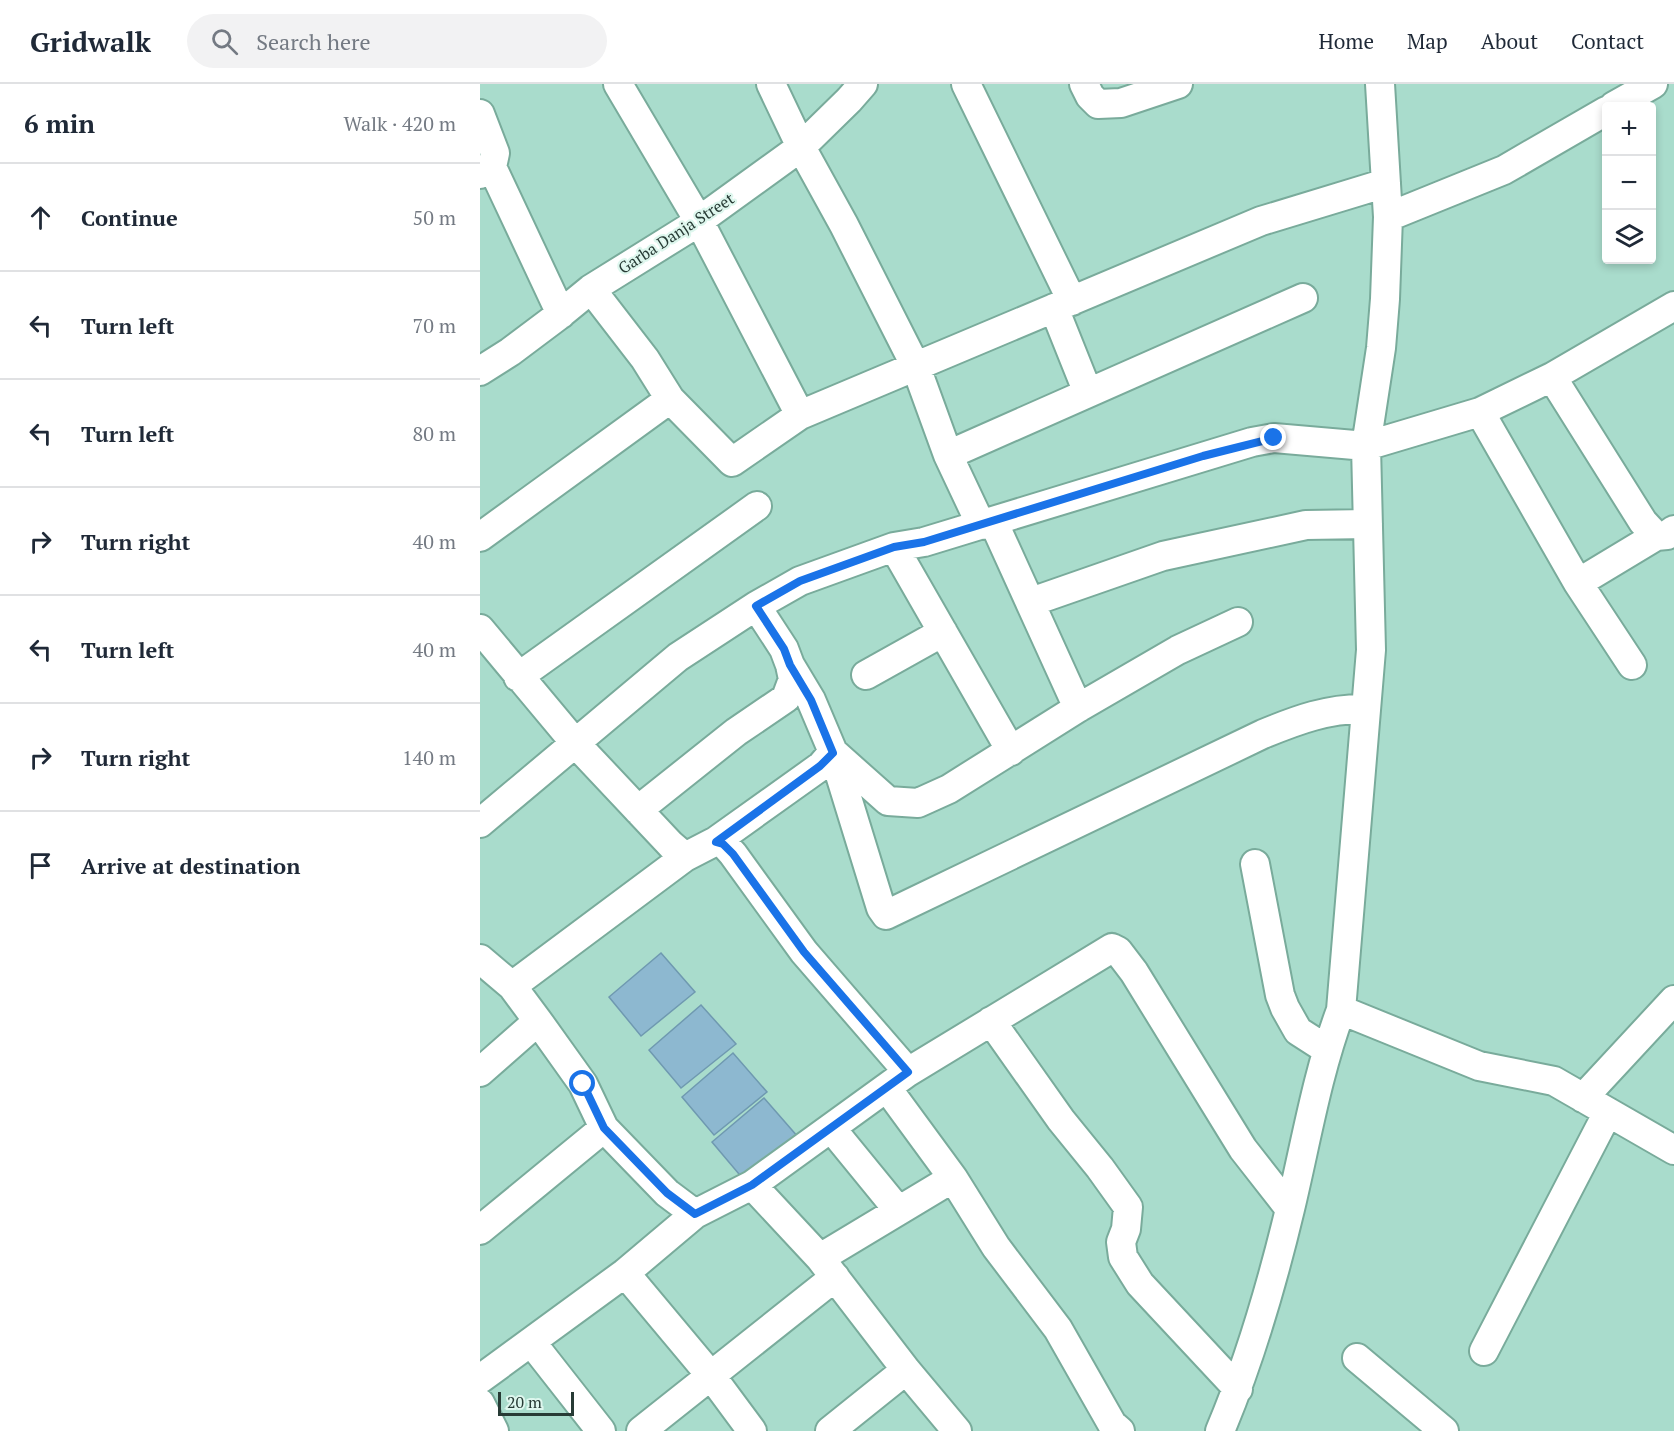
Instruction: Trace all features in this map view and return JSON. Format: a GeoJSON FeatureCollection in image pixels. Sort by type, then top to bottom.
{"type":"FeatureCollection","features":[{"type":"Feature","properties":{"kind":"street"},"geometry":{"type":"LineString","coordinates":[[618,84],[699,221],[800,416]]}},
{"type":"Feature","properties":{"kind":"street"},"geometry":{"type":"LineString","coordinates":[[771,84],[801,147],[844,225],[915,367],[948,455],[1031,602],[1078,708]]}},
{"type":"Feature","properties":{"kind":"street","name":"Garba Danja Street"},"geometry":{"type":"LineString","coordinates":[[480,371],[510,352],[591,289],[699,221],[801,147],[863,84]]}},
{"type":"Feature","properties":{"kind":"street"},"geometry":{"type":"LineString","coordinates":[[966,84],[1063,304],[1088,393]]}},
{"type":"Feature","properties":{"kind":"street"},"geometry":{"type":"LineString","coordinates":[[1084,84],[1090,96],[1098,104],[1121,104],[1178,84]]}},
{"type":"Feature","properties":{"kind":"street"},"geometry":{"type":"LineString","coordinates":[[1220,1431],[1238,1389],[1290,1209],[1326,1049],[1341,1010],[1371,650],[1366,446],[1381,348],[1388,217],[1380,84]]}},
{"type":"Feature","properties":{"kind":"street"},"geometry":{"type":"LineString","coordinates":[[1621,102],[1653,84]]}},
{"type":"Feature","properties":{"kind":"street"},"geometry":{"type":"LineString","coordinates":[[1388,217],[1504,170],[1602,113]]}},
{"type":"Feature","properties":{"kind":"street"},"geometry":{"type":"LineString","coordinates":[[480,114],[495,153],[486,171],[561,314]]}},
{"type":"Feature","properties":{"kind":"street"},"geometry":{"type":"LineString","coordinates":[[591,289],[645,358],[670,399],[732,462],[800,416],[1261,221],[1386,183]]}},
{"type":"Feature","properties":{"kind":"street"},"geometry":{"type":"LineString","coordinates":[[948,455],[1303,298]]}},
{"type":"Feature","properties":{"kind":"street"},"geometry":{"type":"LineString","coordinates":[[480,823],[678,657],[756,606],[800,581],[894,547],[924,542],[1203,456],[1274,438],[1366,446],[1480,412],[1552,377],[1674,306]]}},
{"type":"Feature","properties":{"kind":"street"},"geometry":{"type":"LineString","coordinates":[[1552,377],[1642,522],[1665,533]]}},
{"type":"Feature","properties":{"kind":"street"},"geometry":{"type":"LineString","coordinates":[[480,537],[670,399]]}},
{"type":"Feature","properties":{"kind":"street"},"geometry":{"type":"LineString","coordinates":[[1480,412],[1578,583],[1632,665]]}},
{"type":"Feature","properties":{"kind":"street"},"geometry":{"type":"LineString","coordinates":[[518,677],[757,506]]}},
{"type":"Feature","properties":{"kind":"street"},"geometry":{"type":"LineString","coordinates":[[1031,602],[1163,556],[1306,525],[1368,524]]}},
{"type":"Feature","properties":{"kind":"street"},"geometry":{"type":"LineString","coordinates":[[1578,583],[1665,533]]}},
{"type":"Feature","properties":{"kind":"street"},"geometry":{"type":"LineString","coordinates":[[894,547],[1011,751]]}},
{"type":"Feature","properties":{"kind":"street"},"geometry":{"type":"LineString","coordinates":[[638,810],[736,732],[786,698],[793,679],[790,665],[784,649],[756,606]]}},
{"type":"Feature","properties":{"kind":"street"},"geometry":{"type":"LineString","coordinates":[[833,753],[888,801],[918,803],[949,789],[1078,708],[1178,650],[1238,622]]}},
{"type":"Feature","properties":{"kind":"street"},"geometry":{"type":"LineString","coordinates":[[480,629],[576,744],[671,845],[685,856]]}},
{"type":"Feature","properties":{"kind":"street"},"geometry":{"type":"LineString","coordinates":[[866,675],[943,632]]}},
{"type":"Feature","properties":{"kind":"street"},"geometry":{"type":"LineString","coordinates":[[790,665],[811,700],[833,753],[881,908],[886,915],[1263,734],[1317,714],[1347,709],[1366,709]]}},
{"type":"Feature","properties":{"kind":"street"},"geometry":{"type":"LineString","coordinates":[[512,986],[685,856],[716,842],[820,766],[833,753]]}},
{"type":"Feature","properties":{"kind":"street"},"geometry":{"type":"LineString","coordinates":[[716,842],[723,844],[733,854],[898,1080],[952,1178],[996,1247],[1058,1329],[1112,1424],[1119,1431]]}},
{"type":"Feature","properties":{"kind":"street"},"geometry":{"type":"LineString","coordinates":[[1255,864],[1280,995],[1298,1031],[1326,1049]]}},
{"type":"Feature","properties":{"kind":"street"},"geometry":{"type":"LineString","coordinates":[[480,1379],[625,1273],[695,1214],[752,1185],[898,1080],[1109,949],[1118,951],[1140,982],[1243,1149],[1290,1209]]}},
{"type":"Feature","properties":{"kind":"street"},"geometry":{"type":"LineString","coordinates":[[480,959],[512,986],[538,1021],[583,1084],[604,1128],[667,1193],[695,1214]]}},
{"type":"Feature","properties":{"kind":"street"},"geometry":{"type":"LineString","coordinates":[[1583,1098],[1674,1000]]}},
{"type":"Feature","properties":{"kind":"street"},"geometry":{"type":"LineString","coordinates":[[1341,1010],[1479,1066],[1554,1081],[1674,1150]]}},
{"type":"Feature","properties":{"kind":"street"},"geometry":{"type":"LineString","coordinates":[[480,1072],[538,1021]]}},
{"type":"Feature","properties":{"kind":"street"},"geometry":{"type":"LineString","coordinates":[[991,1021],[1061,1120],[1128,1207],[1126,1229],[1121,1242],[1123,1257],[1140,1284],[1238,1389]]}},
{"type":"Feature","properties":{"kind":"street"},"geometry":{"type":"LineString","coordinates":[[1484,1351],[1608,1112]]}},
{"type":"Feature","properties":{"kind":"street"},"geometry":{"type":"LineString","coordinates":[[480,1230],[604,1128]]}},
{"type":"Feature","properties":{"kind":"street"},"geometry":{"type":"LineString","coordinates":[[831,1128],[898,1210]]}},
{"type":"Feature","properties":{"kind":"street"},"geometry":{"type":"LineString","coordinates":[[641,1431],[712,1377],[828,1268],[898,1210],[952,1178]]}},
{"type":"Feature","properties":{"kind":"street"},"geometry":{"type":"LineString","coordinates":[[752,1185],[828,1268],[906,1370],[957,1431]]}},
{"type":"Feature","properties":{"kind":"street"},"geometry":{"type":"LineString","coordinates":[[625,1273],[712,1377],[752,1431]]}},
{"type":"Feature","properties":{"kind":"street"},"geometry":{"type":"LineString","coordinates":[[532,1343],[601,1431]]}},
{"type":"Feature","properties":{"kind":"street"},"geometry":{"type":"LineString","coordinates":[[1358,1358],[1444,1431]]}},
{"type":"Feature","properties":{"kind":"street"},"geometry":{"type":"LineString","coordinates":[[830,1431],[906,1370]]}},
{"type":"Feature","properties":{"kind":"street"},"geometry":{"type":"LineString","coordinates":[[480,1403],[494,1431]]}},
{"type":"Feature","properties":{"kind":"building"},"geometry":{"type":"Polygon","coordinates":[[[661,953],[695,992],[641,1036],[609,997],[661,953]]]}},
{"type":"Feature","properties":{"kind":"building"},"geometry":{"type":"Polygon","coordinates":[[[701,1005],[736,1044],[681,1088],[649,1050],[701,1005]]]}},
{"type":"Feature","properties":{"kind":"building"},"geometry":{"type":"Polygon","coordinates":[[[733,1053],[767,1092],[714,1135],[682,1097],[733,1053]]]}},
{"type":"Feature","properties":{"kind":"building"},"geometry":{"type":"Polygon","coordinates":[[[764,1098],[798,1137],[744,1180],[712,1142],[764,1098]]]}},
{"type":"Feature","properties":{"kind":"route"},"geometry":{"type":"LineString","coordinates":[[583,1084],[604,1128],[667,1193],[695,1214],[752,1185],[908,1072],[804,952],[733,854],[723,844],[716,842],[820,766],[833,753],[811,700],[790,665],[784,649],[756,606],[800,581],[894,547],[924,542],[1203,456],[1274,438]]}}]}
